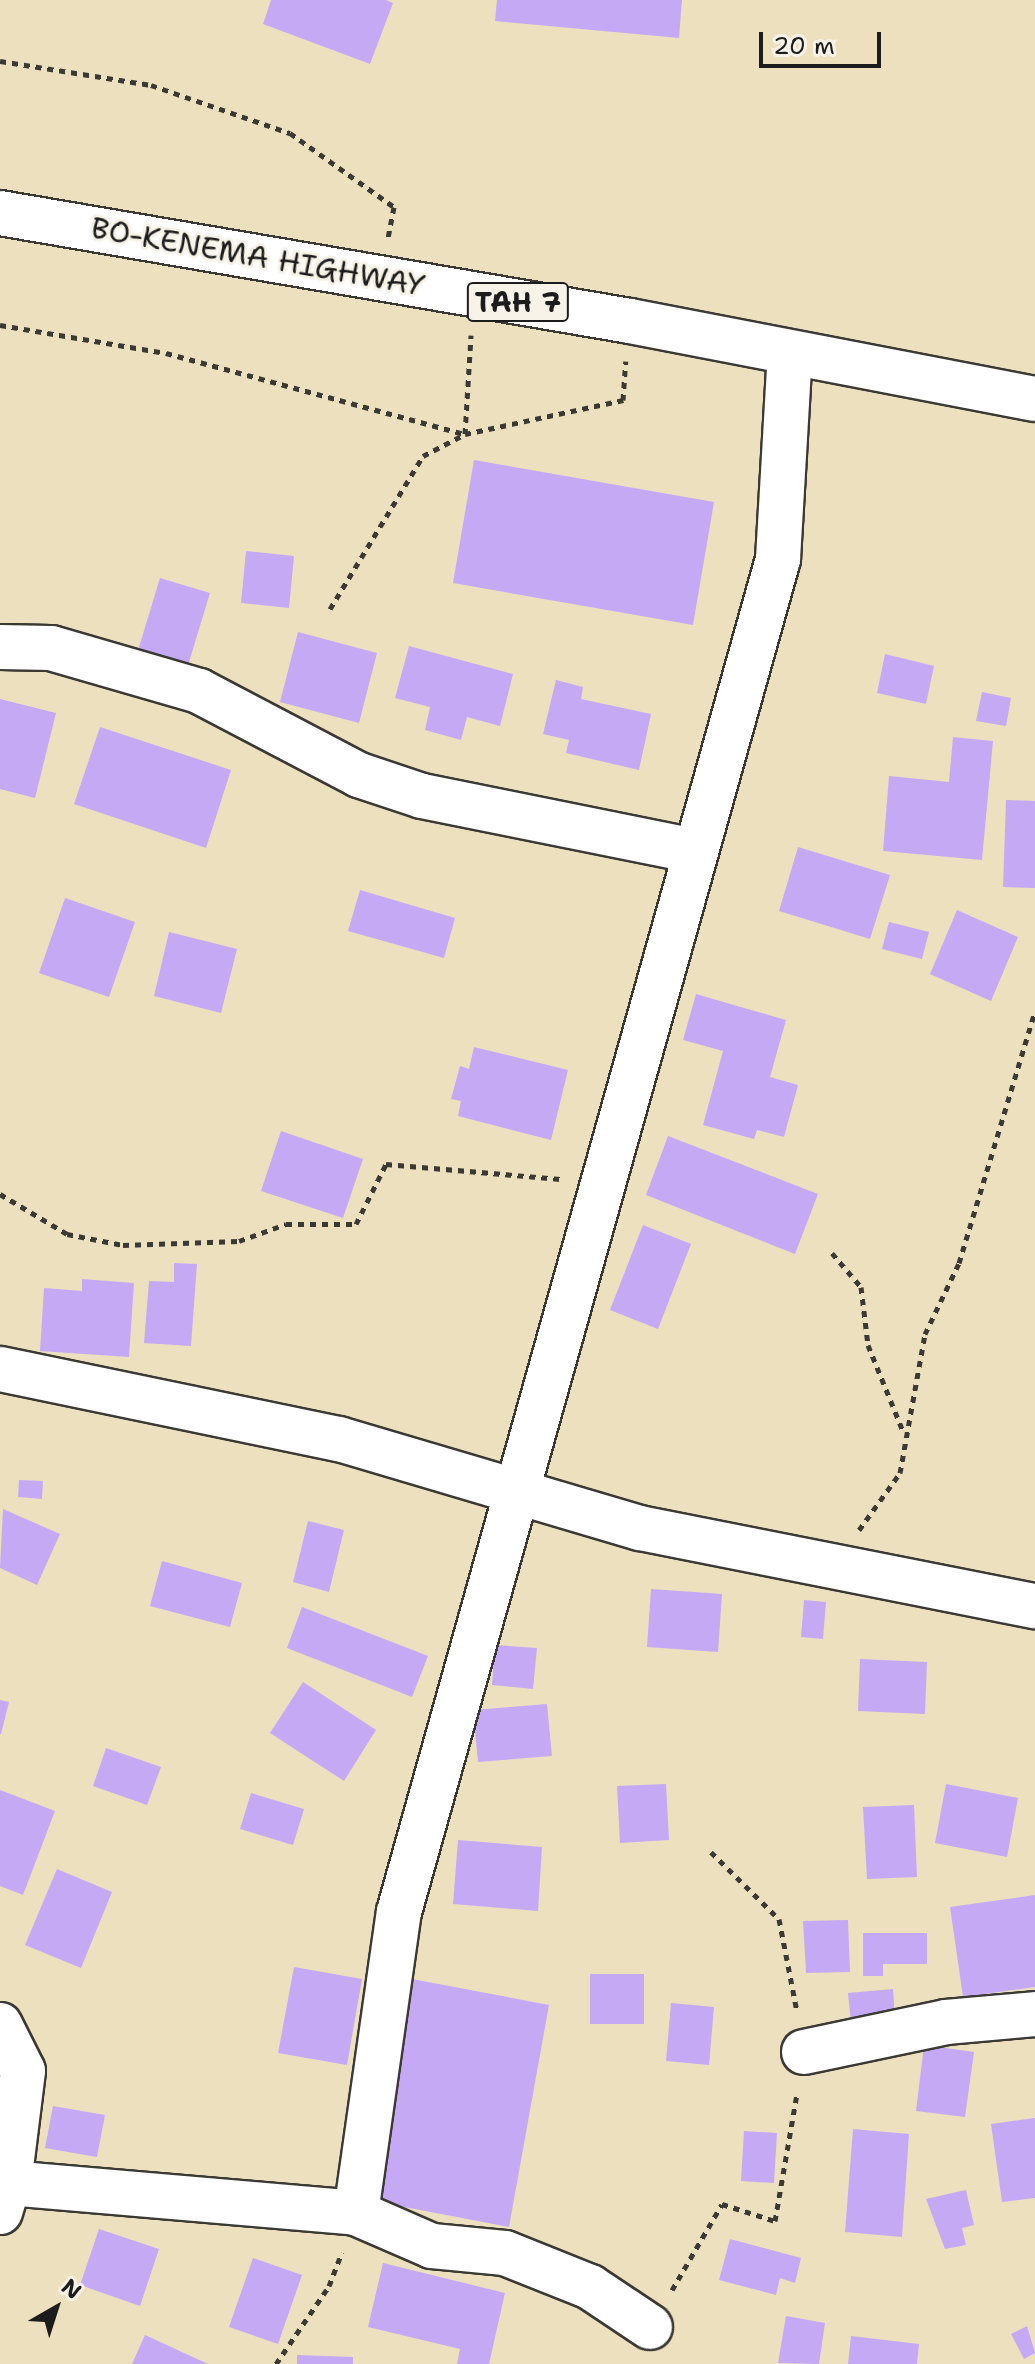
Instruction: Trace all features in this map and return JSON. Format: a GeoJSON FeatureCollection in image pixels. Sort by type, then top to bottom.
{"type":"FeatureCollection","features":[{"type":"Feature","properties":{"kind":"main road","name":"BO-KENEMA HIGHWAY"},"geometry":{"type":"LineString","coordinates":[[0,213],[630,321],[1035,399]]}},
{"type":"Feature","properties":{"kind":"main road"},"geometry":{"type":"LineString","coordinates":[[356,2213],[399,1912],[778,559],[790,353]]}},
{"type":"Feature","properties":{"kind":"main road"},"geometry":{"type":"LineString","coordinates":[[0,647],[51,648],[199,691],[359,775],[422,796],[694,851]]}},
{"type":"Feature","properties":{"kind":"main road"},"geometry":{"type":"LineString","coordinates":[[0,1369],[339,1439],[519,1489],[640,1528],[1035,1606]]}},
{"type":"Feature","properties":{"kind":"main road"},"geometry":{"type":"LineString","coordinates":[[804,2052],[946,2022],[1035,2014]]}},
{"type":"Feature","properties":{"kind":"main road"},"geometry":{"type":"LineString","coordinates":[[0,2025],[23,2071],[5,2198],[356,2213],[432,2246],[505,2253],[590,2287],[650,2327]]}},
{"type":"Feature","properties":{"kind":"path"},"geometry":{"type":"LineString","coordinates":[[0,61],[151,85],[290,133],[394,207],[381,278]]}},
{"type":"Feature","properties":{"kind":"path"},"geometry":{"type":"LineString","coordinates":[[465,434],[474,294]]}},
{"type":"Feature","properties":{"kind":"path"},"geometry":{"type":"LineString","coordinates":[[330,609],[423,456],[465,434],[623,400],[630,321]]}},
{"type":"Feature","properties":{"kind":"path"},"geometry":{"type":"LineString","coordinates":[[0,325],[166,353],[465,434]]}},
{"type":"Feature","properties":{"kind":"path"},"geometry":{"type":"LineString","coordinates":[[833,1566],[900,1473],[904,1432],[925,1334],[959,1263],[1035,1011]]}},
{"type":"Feature","properties":{"kind":"path"},"geometry":{"type":"LineString","coordinates":[[0,1194],[67,1234],[123,1245],[239,1241],[286,1224],[356,1224],[386,1164],[601,1183]]}},
{"type":"Feature","properties":{"kind":"path"},"geometry":{"type":"LineString","coordinates":[[832,1253],[861,1287],[868,1345],[904,1432]]}},
{"type":"Feature","properties":{"kind":"path"},"geometry":{"type":"LineString","coordinates":[[650,2327],[722,2204],[775,2221],[804,2052],[779,1919],[711,1852]]}},
{"type":"Feature","properties":{"kind":"path"},"geometry":{"type":"LineString","coordinates":[[276,2364],[329,2286],[356,2213]]}},
{"type":"Feature","properties":{"kind":"building"},"geometry":{"type":"Polygon","coordinates":[[[271,0],[386,0],[393,3],[370,64],[263,24],[271,0]]]}},
{"type":"Feature","properties":{"kind":"building"},"geometry":{"type":"Polygon","coordinates":[[[497,0],[682,0],[679,38],[495,21],[497,0]]]}},
{"type":"Feature","properties":{"kind":"building"},"geometry":{"type":"Polygon","coordinates":[[[474,460],[714,502],[693,625],[453,583],[474,460]]]}},
{"type":"Feature","properties":{"kind":"building"},"geometry":{"type":"Polygon","coordinates":[[[246,551],[294,556],[289,608],[241,603],[246,551]]]}},
{"type":"Feature","properties":{"kind":"building"},"geometry":{"type":"Polygon","coordinates":[[[160,578],[210,593],[186,672],[136,657],[160,578]]]}},
{"type":"Feature","properties":{"kind":"building"},"geometry":{"type":"Polygon","coordinates":[[[298,632],[377,653],[359,723],[280,702],[298,632]]]}},
{"type":"Feature","properties":{"kind":"building"},"geometry":{"type":"Polygon","coordinates":[[[409,646],[513,674],[500,726],[467,717],[461,740],[425,730],[430,707],[395,698],[409,646]]]}},
{"type":"Feature","properties":{"kind":"building"},"geometry":{"type":"Polygon","coordinates":[[[885,654],[934,666],[926,704],[877,693],[885,654]]]}},
{"type":"Feature","properties":{"kind":"building"},"geometry":{"type":"Polygon","coordinates":[[[556,680],[583,687],[581,699],[651,714],[639,770],[566,753],[569,740],[543,734],[556,680]]]}},
{"type":"Feature","properties":{"kind":"building"},"geometry":{"type":"Polygon","coordinates":[[[982,692],[1011,698],[1006,726],[976,721],[982,692]]]}},
{"type":"Feature","properties":{"kind":"building"},"geometry":{"type":"Polygon","coordinates":[[[0,699],[56,713],[35,798],[0,789],[0,699]]]}},
{"type":"Feature","properties":{"kind":"building"},"geometry":{"type":"Polygon","coordinates":[[[100,727],[231,770],[206,848],[74,804],[100,727]]]}},
{"type":"Feature","properties":{"kind":"building"},"geometry":{"type":"Polygon","coordinates":[[[953,737],[993,741],[982,860],[883,851],[889,776],[949,782],[953,737]]]}},
{"type":"Feature","properties":{"kind":"building"},"geometry":{"type":"Polygon","coordinates":[[[1006,800],[1035,801],[1035,888],[1003,887],[1006,800]]]}},
{"type":"Feature","properties":{"kind":"building"},"geometry":{"type":"Polygon","coordinates":[[[798,847],[890,875],[870,939],[779,911],[798,847]]]}},
{"type":"Feature","properties":{"kind":"building"},"geometry":{"type":"Polygon","coordinates":[[[360,890],[455,918],[444,958],[348,931],[360,890]]]}},
{"type":"Feature","properties":{"kind":"building"},"geometry":{"type":"Polygon","coordinates":[[[65,898],[135,922],[109,997],[39,973],[65,898]]]}},
{"type":"Feature","properties":{"kind":"building"},"geometry":{"type":"Polygon","coordinates":[[[957,910],[1018,937],[991,1001],[930,974],[957,910]]]}},
{"type":"Feature","properties":{"kind":"building"},"geometry":{"type":"Polygon","coordinates":[[[889,922],[929,932],[922,959],[882,949],[889,922]]]}},
{"type":"Feature","properties":{"kind":"building"},"geometry":{"type":"Polygon","coordinates":[[[169,932],[237,949],[221,1013],[154,996],[169,932]]]}},
{"type":"Feature","properties":{"kind":"building"},"geometry":{"type":"Polygon","coordinates":[[[696,994],[786,1020],[770,1077],[798,1085],[784,1137],[757,1130],[754,1139],[703,1125],[723,1051],[683,1040],[696,994]]]}},
{"type":"Feature","properties":{"kind":"building"},"geometry":{"type":"Polygon","coordinates":[[[474,1047],[568,1070],[551,1140],[458,1116],[461,1101],[451,1099],[460,1066],[469,1069],[474,1047]]]}},
{"type":"Feature","properties":{"kind":"building"},"geometry":{"type":"Polygon","coordinates":[[[281,1131],[363,1159],[343,1218],[261,1191],[281,1131]]]}},
{"type":"Feature","properties":{"kind":"building"},"geometry":{"type":"Polygon","coordinates":[[[668,1136],[818,1194],[795,1254],[646,1195],[668,1136]]]}},
{"type":"Feature","properties":{"kind":"building"},"geometry":{"type":"Polygon","coordinates":[[[643,1225],[691,1244],[658,1329],[610,1310],[643,1225]]]}},
{"type":"Feature","properties":{"kind":"building"},"geometry":{"type":"Polygon","coordinates":[[[174,1263],[197,1264],[191,1346],[144,1343],[149,1281],[174,1282],[174,1263]]]}},
{"type":"Feature","properties":{"kind":"building"},"geometry":{"type":"Polygon","coordinates":[[[82,1279],[134,1283],[129,1357],[40,1351],[44,1288],[82,1291],[82,1279]]]}},
{"type":"Feature","properties":{"kind":"building"},"geometry":{"type":"Polygon","coordinates":[[[19,1480],[43,1481],[42,1499],[18,1497],[19,1480]]]}},
{"type":"Feature","properties":{"kind":"building"},"geometry":{"type":"Polygon","coordinates":[[[3,1509],[60,1534],[37,1585],[0,1568],[3,1509]]]}},
{"type":"Feature","properties":{"kind":"building"},"geometry":{"type":"Polygon","coordinates":[[[308,1521],[344,1530],[329,1592],[293,1582],[308,1521]]]}},
{"type":"Feature","properties":{"kind":"building"},"geometry":{"type":"Polygon","coordinates":[[[162,1561],[242,1583],[230,1627],[150,1606],[162,1561]]]}},
{"type":"Feature","properties":{"kind":"building"},"geometry":{"type":"Polygon","coordinates":[[[651,1589],[722,1594],[718,1652],[647,1647],[651,1589]]]}},
{"type":"Feature","properties":{"kind":"building"},"geometry":{"type":"Polygon","coordinates":[[[804,1600],[826,1602],[823,1639],[801,1637],[804,1600]]]}},
{"type":"Feature","properties":{"kind":"building"},"geometry":{"type":"Polygon","coordinates":[[[302,1607],[428,1656],[412,1697],[287,1648],[302,1607]]]}},
{"type":"Feature","properties":{"kind":"building"},"geometry":{"type":"Polygon","coordinates":[[[495,1645],[537,1648],[533,1689],[492,1685],[495,1645]]]}},
{"type":"Feature","properties":{"kind":"building"},"geometry":{"type":"Polygon","coordinates":[[[860,1659],[927,1662],[925,1714],[858,1711],[860,1659]]]}},
{"type":"Feature","properties":{"kind":"building"},"geometry":{"type":"Polygon","coordinates":[[[303,1682],[376,1730],[344,1781],[270,1733],[303,1682]]]}},
{"type":"Feature","properties":{"kind":"building"},"geometry":{"type":"Polygon","coordinates":[[[0,1700],[9,1702],[1,1734],[0,1734],[0,1700]]]}},
{"type":"Feature","properties":{"kind":"building"},"geometry":{"type":"Polygon","coordinates":[[[547,1704],[552,1756],[478,1762],[473,1710],[547,1704]]]}},
{"type":"Feature","properties":{"kind":"building"},"geometry":{"type":"Polygon","coordinates":[[[106,1748],[161,1767],[147,1805],[93,1786],[106,1748]]]}},
{"type":"Feature","properties":{"kind":"building"},"geometry":{"type":"Polygon","coordinates":[[[666,1784],[669,1840],[620,1843],[617,1786],[666,1784]]]}},
{"type":"Feature","properties":{"kind":"building"},"geometry":{"type":"Polygon","coordinates":[[[946,1784],[1018,1798],[1007,1857],[935,1843],[946,1784]]]}},
{"type":"Feature","properties":{"kind":"building"},"geometry":{"type":"Polygon","coordinates":[[[0,1790],[55,1811],[23,1895],[0,1886],[0,1790]]]}},
{"type":"Feature","properties":{"kind":"building"},"geometry":{"type":"Polygon","coordinates":[[[251,1793],[304,1809],[293,1845],[240,1829],[251,1793]]]}},
{"type":"Feature","properties":{"kind":"building"},"geometry":{"type":"Polygon","coordinates":[[[914,1805],[917,1877],[867,1879],[863,1807],[914,1805]]]}},
{"type":"Feature","properties":{"kind":"building"},"geometry":{"type":"Polygon","coordinates":[[[458,1840],[542,1847],[538,1911],[453,1904],[458,1840]]]}},
{"type":"Feature","properties":{"kind":"building"},"geometry":{"type":"Polygon","coordinates":[[[57,1869],[112,1892],[81,1968],[25,1945],[57,1869]]]}},
{"type":"Feature","properties":{"kind":"building"},"geometry":{"type":"Polygon","coordinates":[[[1035,1895],[1035,1987],[963,1997],[950,1907],[1035,1895]]]}},
{"type":"Feature","properties":{"kind":"building"},"geometry":{"type":"Polygon","coordinates":[[[848,1920],[850,1972],[806,1973],[803,1921],[848,1920]]]}},
{"type":"Feature","properties":{"kind":"building"},"geometry":{"type":"Polygon","coordinates":[[[863,1933],[927,1933],[927,1964],[883,1964],[883,1976],[863,1976],[863,1933]]]}},
{"type":"Feature","properties":{"kind":"building"},"geometry":{"type":"Polygon","coordinates":[[[294,1967],[362,1979],[347,2065],[278,2053],[294,1967]]]}},
{"type":"Feature","properties":{"kind":"building"},"geometry":{"type":"Polygon","coordinates":[[[590,1974],[644,1974],[644,2024],[590,2024],[590,1974]]]}},
{"type":"Feature","properties":{"kind":"building"},"geometry":{"type":"Polygon","coordinates":[[[412,1979],[549,2005],[509,2227],[373,2201],[412,1979]]]}},
{"type":"Feature","properties":{"kind":"building"},"geometry":{"type":"Polygon","coordinates":[[[893,1989],[895,2018],[851,2022],[848,1993],[893,1989]]]}},
{"type":"Feature","properties":{"kind":"building"},"geometry":{"type":"Polygon","coordinates":[[[671,2003],[714,2007],[709,2065],[666,2061],[671,2003]]]}},
{"type":"Feature","properties":{"kind":"building"},"geometry":{"type":"Polygon","coordinates":[[[924,2045],[974,2052],[965,2117],[916,2111],[924,2045]]]}},
{"type":"Feature","properties":{"kind":"building"},"geometry":{"type":"Polygon","coordinates":[[[53,2106],[105,2115],[97,2157],[45,2148],[53,2106]]]}},
{"type":"Feature","properties":{"kind":"building"},"geometry":{"type":"Polygon","coordinates":[[[1035,2118],[1035,2198],[1002,2202],[991,2124],[1035,2118]]]}},
{"type":"Feature","properties":{"kind":"building"},"geometry":{"type":"Polygon","coordinates":[[[853,2129],[909,2134],[902,2237],[845,2232],[853,2129]]]}},
{"type":"Feature","properties":{"kind":"building"},"geometry":{"type":"Polygon","coordinates":[[[744,2131],[777,2133],[774,2183],[741,2181],[744,2131]]]}},
{"type":"Feature","properties":{"kind":"building"},"geometry":{"type":"Polygon","coordinates":[[[966,2190],[974,2225],[962,2228],[966,2245],[945,2249],[926,2199],[966,2190]]]}},
{"type":"Feature","properties":{"kind":"building"},"geometry":{"type":"Polygon","coordinates":[[[99,2229],[159,2249],[140,2306],[80,2285],[99,2229]]]}},
{"type":"Feature","properties":{"kind":"building"},"geometry":{"type":"Polygon","coordinates":[[[730,2239],[801,2258],[795,2283],[780,2278],[776,2295],[719,2280],[730,2239]]]}},
{"type":"Feature","properties":{"kind":"building"},"geometry":{"type":"Polygon","coordinates":[[[253,2258],[302,2275],[278,2344],[229,2327],[253,2258]]]}},
{"type":"Feature","properties":{"kind":"building"},"geometry":{"type":"Polygon","coordinates":[[[383,2263],[505,2293],[489,2364],[457,2364],[460,2349],[368,2327],[383,2263]]]}},
{"type":"Feature","properties":{"kind":"building"},"geometry":{"type":"Polygon","coordinates":[[[786,2316],[825,2323],[819,2364],[778,2363],[786,2316]]]}},
{"type":"Feature","properties":{"kind":"building"},"geometry":{"type":"Polygon","coordinates":[[[1027,2326],[1035,2353],[1024,2359],[1011,2334],[1027,2326]]]}},
{"type":"Feature","properties":{"kind":"building"},"geometry":{"type":"Polygon","coordinates":[[[145,2335],[208,2364],[132,2364],[145,2335]]]}},
{"type":"Feature","properties":{"kind":"building"},"geometry":{"type":"Polygon","coordinates":[[[851,2336],[919,2344],[917,2364],[848,2364],[851,2336]]]}},
{"type":"Feature","properties":{"kind":"building"},"geometry":{"type":"Polygon","coordinates":[[[297,2355],[353,2357],[353,2364],[297,2364],[297,2355]]]}}]}
